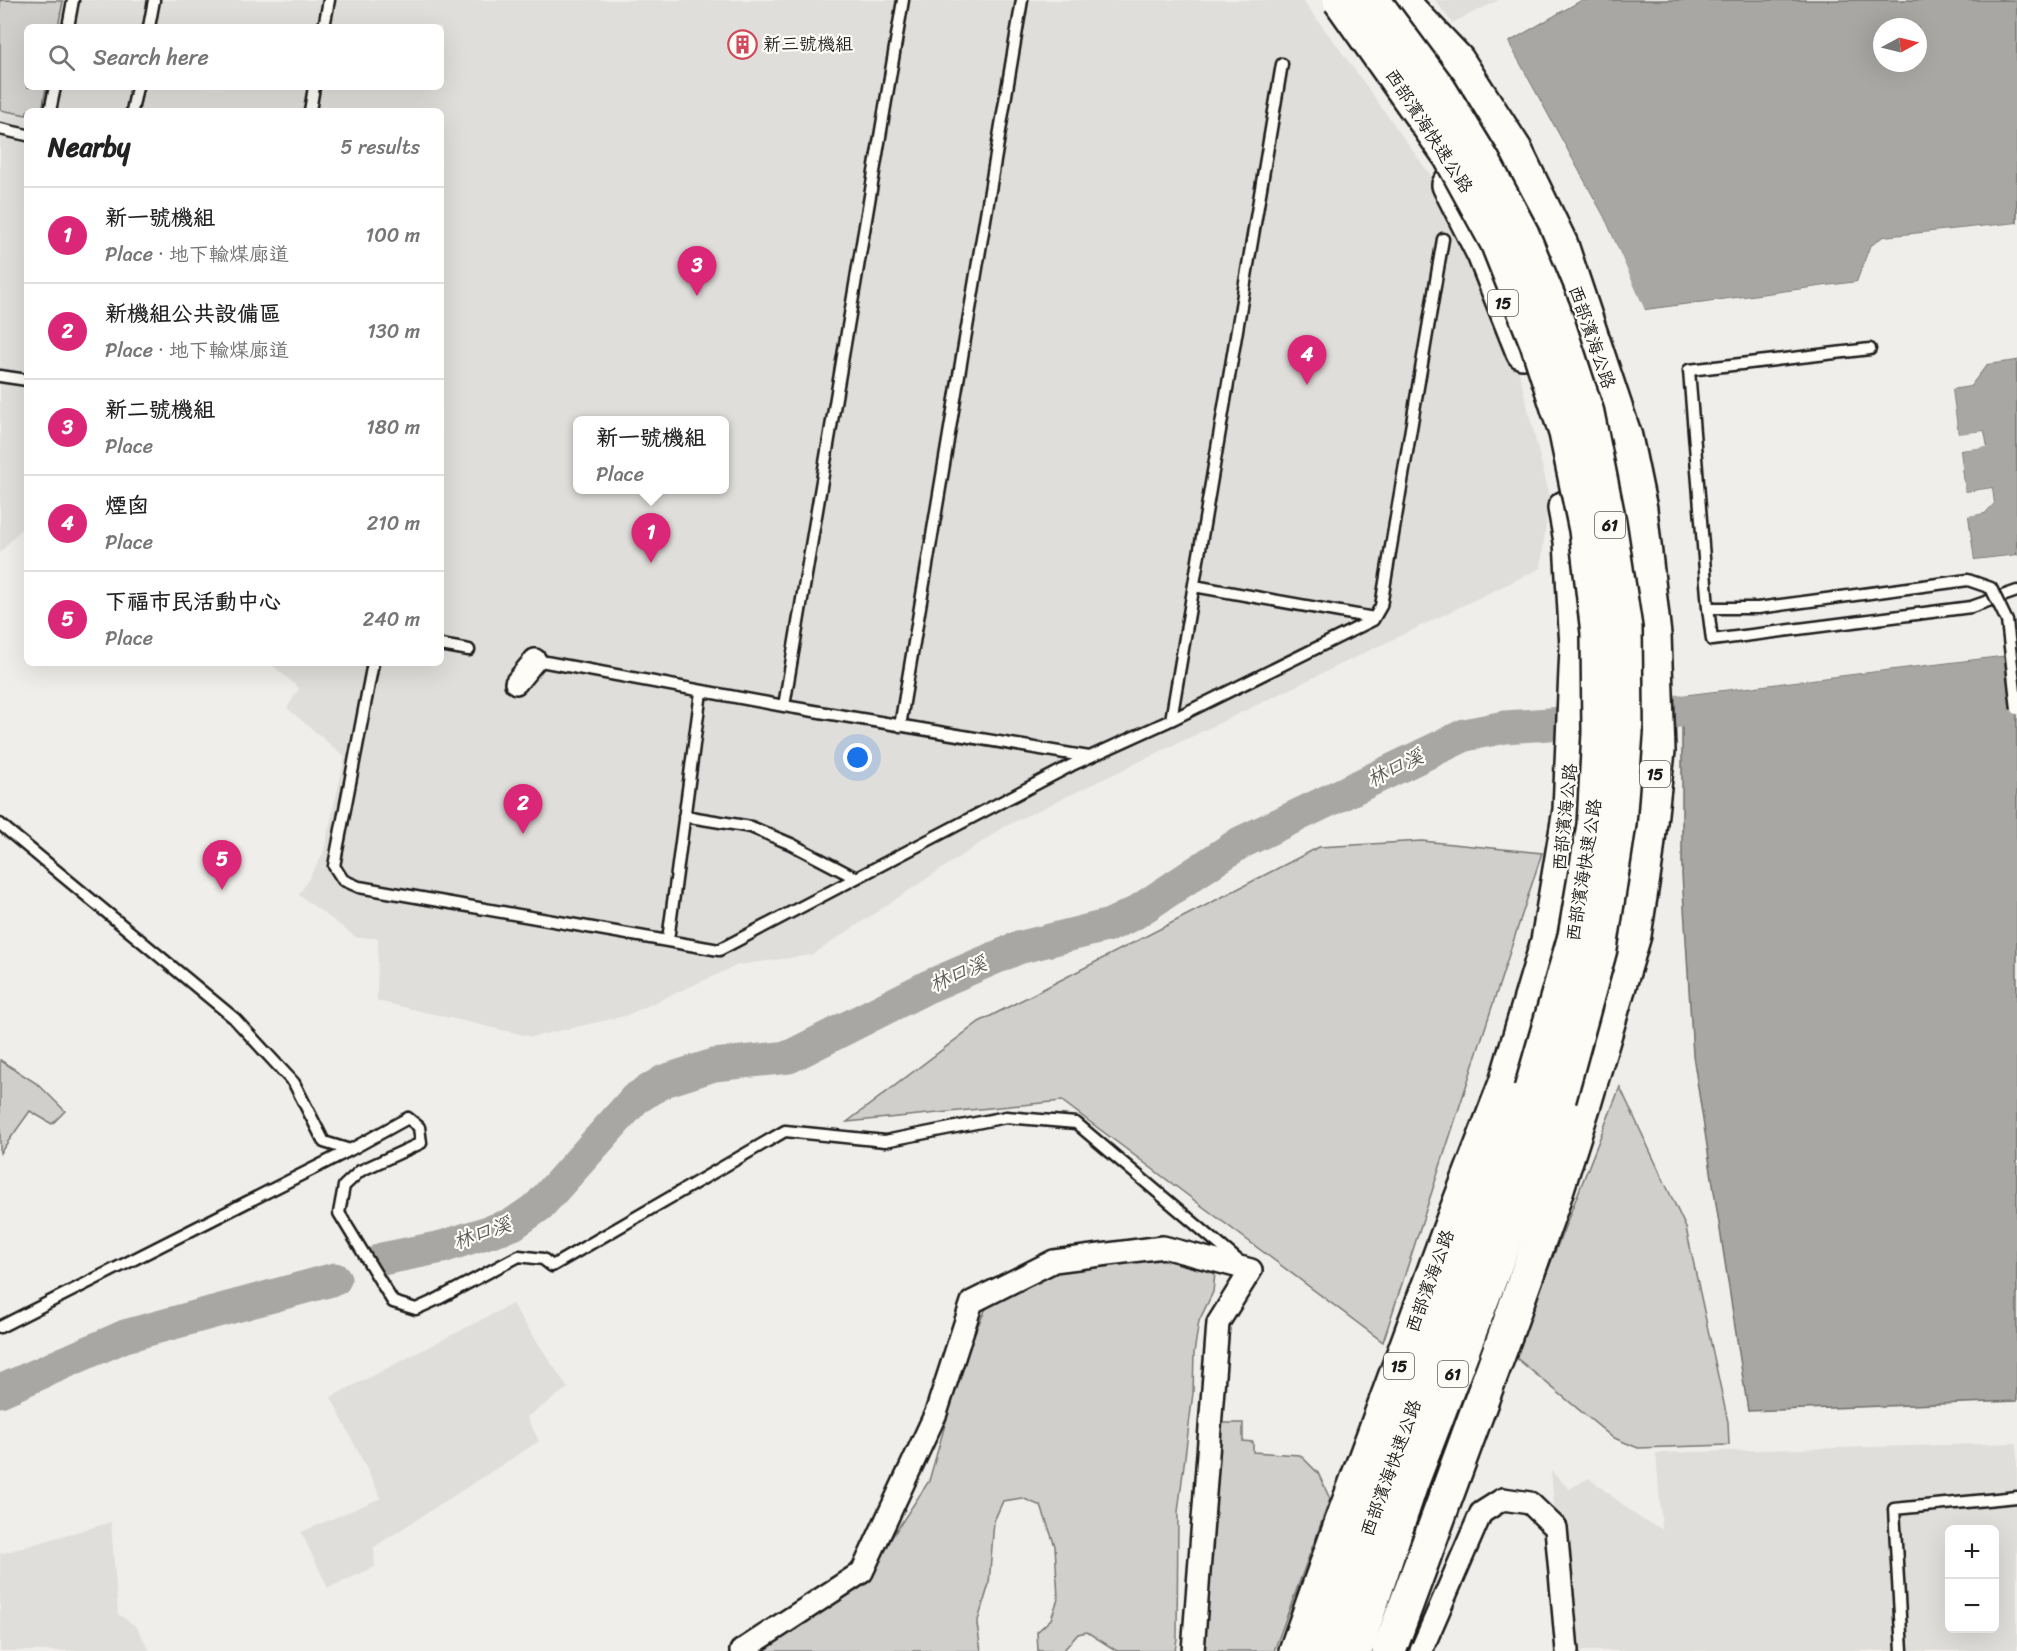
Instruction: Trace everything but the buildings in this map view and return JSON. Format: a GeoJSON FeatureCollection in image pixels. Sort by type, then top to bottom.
{"type":"FeatureCollection","features":[{"type":"Feature","properties":{"kind":"main road","name":"西部濱海公路"},"geometry":{"type":"LineString","coordinates":[[1296,1651],[1437,1263],[1506,1083],[1548,941],[1570,810],[1577,647],[1569,529],[1551,435],[1522,350],[1484,254],[1436,161],[1322,0]]}},
{"type":"Feature","properties":{"kind":"main road","name":"西部濱海快速公路"},"geometry":{"type":"LineString","coordinates":[[1340,0],[1450,156],[1497,242],[1537,343],[1566,433],[1586,530],[1598,633],[1599,734],[1594,825],[1545,1094],[1355,1651]]}},
{"type":"Feature","properties":{"kind":"main road","name":"西部濱海公路"},"geometry":{"type":"LineString","coordinates":[[1389,1651],[1552,1204],[1591,1082],[1634,935],[1646,858],[1658,751],[1654,635],[1640,509],[1625,437],[1561,245],[1515,150],[1457,60],[1392,1]]}},
{"type":"Feature","properties":{"kind":"main road","name":"西部濱海快速公路"},"geometry":{"type":"LineString","coordinates":[[1324,1651],[1545,1094],[1600,949],[1619,824],[1626,732],[1625,628],[1609,522],[1587,413],[1554,309],[1522,234],[1483,161],[1439,89],[1392,1]]}},
{"type":"Feature","properties":{"kind":"street"},"geometry":{"type":"LineString","coordinates":[[1355,45],[1392,1]]}},
{"type":"Feature","properties":{"kind":"street"},"geometry":{"type":"LineString","coordinates":[[516,683],[535,660]]}},
{"type":"Feature","properties":{"kind":"street"},"geometry":{"type":"LineString","coordinates":[[741,1651],[862,1572],[936,1413],[972,1302],[1054,1261],[1163,1247],[1251,1270],[1218,1323],[1193,1651]]}},
{"type":"Feature","properties":{"kind":"street"},"geometry":{"type":"LineString","coordinates":[[1421,1651],[1481,1513],[1503,1500],[1530,1503],[1556,1528],[1567,1651]]}},
{"type":"Feature","properties":{"kind":"lane"},"geometry":{"type":"LineString","coordinates":[[69,24],[73,0]]}},
{"type":"Feature","properties":{"kind":"lane"},"geometry":{"type":"LineString","coordinates":[[150,24],[154,0]]}},
{"type":"Feature","properties":{"kind":"lane"},"geometry":{"type":"LineString","coordinates":[[324,24],[328,0]]}},
{"type":"Feature","properties":{"kind":"lane"},"geometry":{"type":"LineString","coordinates":[[784,706],[903,0]]}},
{"type":"Feature","properties":{"kind":"lane"},"geometry":{"type":"LineString","coordinates":[[900,726],[1022,0]]}},
{"type":"Feature","properties":{"kind":"lane"},"geometry":{"type":"LineString","coordinates":[[1171,720],[1282,64]]}},
{"type":"Feature","properties":{"kind":"lane"},"geometry":{"type":"LineString","coordinates":[[51,108],[54,90]]}},
{"type":"Feature","properties":{"kind":"lane"},"geometry":{"type":"LineString","coordinates":[[133,108],[136,90]]}},
{"type":"Feature","properties":{"kind":"lane"},"geometry":{"type":"LineString","coordinates":[[310,108],[314,90]]}},
{"type":"Feature","properties":{"kind":"lane"},"geometry":{"type":"LineString","coordinates":[[0,129],[24,134]]}},
{"type":"Feature","properties":{"kind":"lane"},"geometry":{"type":"LineString","coordinates":[[372,666],[334,866],[343,880],[359,887],[719,950],[1089,757],[1171,720],[1373,620],[1381,606],[1443,239]]}},
{"type":"Feature","properties":{"kind":"lane"},"geometry":{"type":"LineString","coordinates":[[1870,349],[1689,370],[1712,640],[1971,607],[2017,591]]}},
{"type":"Feature","properties":{"kind":"lane"},"geometry":{"type":"LineString","coordinates":[[0,376],[24,380]]}},
{"type":"Feature","properties":{"kind":"lane"},"geometry":{"type":"LineString","coordinates":[[1708,608],[1758,608],[1968,580],[1991,588],[2007,621],[2017,709]]}},
{"type":"Feature","properties":{"kind":"lane"},"geometry":{"type":"LineString","coordinates":[[1194,586],[1374,618]]}},
{"type":"Feature","properties":{"kind":"lane"},"geometry":{"type":"LineString","coordinates":[[444,646],[469,650]]}},
{"type":"Feature","properties":{"kind":"lane"},"geometry":{"type":"LineString","coordinates":[[535,660],[701,692],[1089,757]]}},
{"type":"Feature","properties":{"kind":"lane"},"geometry":{"type":"LineString","coordinates":[[669,940],[701,692]]}},
{"type":"Feature","properties":{"kind":"lane"},"geometry":{"type":"LineString","coordinates":[[684,816],[751,827],[791,844],[856,878]]}},
{"type":"Feature","properties":{"kind":"lane"},"geometry":{"type":"LineString","coordinates":[[0,824],[234,1018],[294,1083],[324,1142],[350,1150]]}},
{"type":"Feature","properties":{"kind":"lane"},"geometry":{"type":"LineString","coordinates":[[0,1327],[350,1150],[408,1118],[419,1126],[421,1143],[360,1171],[344,1186],[339,1213],[393,1302],[416,1309],[519,1256],[543,1259],[552,1266],[785,1131],[885,1141],[1006,1117],[1076,1123],[1251,1270]]}},
{"type":"Feature","properties":{"kind":"lane"},"geometry":{"type":"LineString","coordinates":[[1902,1651],[1894,1509],[2017,1497]]}},
{"type":"Feature","properties":{"kind":"shaded area"},"geometry":{"type":"Polygon","coordinates":[[[0,0],[1302,0],[1439,187],[1514,352],[1549,494],[1541,568],[1006,826],[812,955],[738,965],[625,1016],[532,1037],[377,1001],[378,938],[357,938],[299,895],[323,854],[345,757],[287,708],[299,688],[273,666],[444,666],[444,108],[24,108],[24,525],[0,553],[0,0]]]}},
{"type":"Feature","properties":{"kind":"shaded area"},"geometry":{"type":"Polygon","coordinates":[[[0,0],[63,1],[59,24],[24,24],[24,90],[46,90],[42,108],[24,108],[24,114],[0,110],[0,0]]]}},
{"type":"Feature","properties":{"kind":"shaded area"},"geometry":{"type":"Polygon","coordinates":[[[1435,0],[1499,0],[1452,23],[1435,0]]]}},
{"type":"Feature","properties":{"kind":"shaded area"},"geometry":{"type":"Polygon","coordinates":[[[1581,0],[2017,0],[2017,223],[1883,237],[1870,247],[1857,282],[1644,310],[1605,219],[1508,42],[1581,0]]]}},
{"type":"Feature","properties":{"kind":"shaded area"},"geometry":{"type":"Polygon","coordinates":[[[2017,360],[2017,555],[1974,560],[1968,515],[1985,513],[1994,502],[1992,488],[1965,492],[1960,450],[1987,446],[1984,431],[1958,435],[1952,389],[1970,386],[1987,364],[2017,360]]]}},
{"type":"Feature","properties":{"kind":"shaded area"},"geometry":{"type":"Polygon","coordinates":[[[2017,654],[2017,1401],[1748,1411],[1693,1055],[1682,874],[1682,695],[2017,654]]]}},
{"type":"Feature","properties":{"kind":"shaded area"},"geometry":{"type":"Polygon","coordinates":[[[1422,841],[1542,853],[1383,1342],[1062,1101],[847,1122],[979,1022],[1319,847],[1422,841]]]}},
{"type":"Feature","properties":{"kind":"shaded area"},"geometry":{"type":"Polygon","coordinates":[[[0,1060],[39,1085],[65,1111],[52,1124],[30,1111],[0,1153],[0,1060]]]}},
{"type":"Feature","properties":{"kind":"shaded area"},"geometry":{"type":"Polygon","coordinates":[[[1620,1087],[1686,1228],[1728,1422],[1729,1445],[1638,1448],[1612,1437],[1514,1356],[1620,1087]]]}},
{"type":"Feature","properties":{"kind":"shaded area"},"geometry":{"type":"Polygon","coordinates":[[[1147,1250],[1212,1264],[1215,1273],[1213,1292],[1199,1321],[1194,1353],[1193,1393],[1178,1512],[1175,1651],[1117,1651],[1087,1632],[1078,1634],[1063,1651],[1038,1651],[1037,1632],[1051,1619],[1058,1599],[1055,1546],[1041,1506],[1022,1498],[1003,1501],[994,1521],[989,1584],[977,1624],[981,1651],[728,1651],[867,1575],[929,1481],[966,1351],[991,1298],[1034,1274],[1147,1250]]]}},
{"type":"Feature","properties":{"kind":"shaded area"},"geometry":{"type":"Polygon","coordinates":[[[512,1304],[568,1388],[527,1417],[539,1441],[374,1547],[375,1567],[328,1588],[301,1532],[381,1498],[331,1397],[512,1304]]]}},
{"type":"Feature","properties":{"kind":"shaded area"},"geometry":{"type":"Polygon","coordinates":[[[1222,1423],[1243,1423],[1243,1441],[1253,1442],[1253,1452],[1300,1455],[1318,1473],[1330,1499],[1274,1651],[1198,1651],[1216,1427],[1222,1423]]]}},
{"type":"Feature","properties":{"kind":"shaded area"},"geometry":{"type":"Polygon","coordinates":[[[2017,1443],[2017,1651],[1567,1651],[1551,1471],[1569,1489],[1589,1478],[1641,1519],[1662,1529],[1656,1453],[2017,1443]]]}},
{"type":"Feature","properties":{"kind":"shaded area"},"geometry":{"type":"Polygon","coordinates":[[[111,1522],[118,1614],[136,1626],[150,1651],[0,1651],[0,1554],[111,1522]]]}},
{"type":"Feature","properties":{"kind":"pier"},"geometry":{"type":"Polygon","coordinates":[[[1575,0],[1581,0],[1508,42],[1605,219],[1645,310],[1857,282],[1870,247],[1883,237],[2017,223],[2017,226],[1884,240],[1872,248],[1867,268],[1858,285],[1643,313],[1602,221],[1505,43],[1575,0]]]}},
{"type":"Feature","properties":{"kind":"pier"},"geometry":{"type":"Polygon","coordinates":[[[2017,357],[2017,360],[1987,364],[1970,386],[1952,389],[1958,434],[1984,431],[1987,447],[1960,450],[1965,492],[1992,488],[1994,503],[1985,513],[1968,516],[1974,560],[2017,555],[2017,558],[1973,563],[1965,515],[1984,510],[1991,502],[1989,492],[1963,494],[1957,450],[1959,447],[1983,444],[1982,434],[1958,438],[1955,436],[1949,388],[1968,383],[1986,361],[2017,357]]]}},
{"type":"Feature","properties":{"kind":"pier"},"geometry":{"type":"Polygon","coordinates":[[[2017,651],[2017,654],[1682,695],[1681,692],[2017,651]]]}},
{"type":"Feature","properties":{"kind":"waterway","name":"林口溪"},"geometry":{"type":"LineString","coordinates":[[1667,712],[1681,711]]}},
{"type":"Feature","properties":{"kind":"waterway","name":"林口溪"},"geometry":{"type":"LineString","coordinates":[[382,1259],[442,1247],[513,1224],[539,1206],[635,1099],[664,1081],[714,1065],[789,1057],[927,987],[1018,948],[1110,925],[1135,913],[1240,843],[1465,735],[1505,727],[1563,723]]}},
{"type":"Feature","properties":{"kind":"waterway","name":"林口溪"},"geometry":{"type":"LineString","coordinates":[[0,1391],[125,1336],[335,1279]]}},
{"type":"Feature","properties":{"kind":"place","name":"新三號機組"},"geometry":{"type":"Point","coordinates":[742,44]}},
{"type":"Feature","properties":{"kind":"place","name":"新二號機組"},"geometry":{"type":"Point","coordinates":[697,296]}},
{"type":"Feature","properties":{"kind":"place","name":"煙囪"},"geometry":{"type":"Point","coordinates":[1307,385]}},
{"type":"Feature","properties":{"kind":"place","name":"新一號機組"},"geometry":{"type":"Point","coordinates":[651,563]}},
{"type":"Feature","properties":{"kind":"place","name":"新機組公共設備區"},"geometry":{"type":"Point","coordinates":[523,834]}},
{"type":"Feature","properties":{"kind":"place","name":"下福市民活動中心"},"geometry":{"type":"Point","coordinates":[222,890]}}]}
